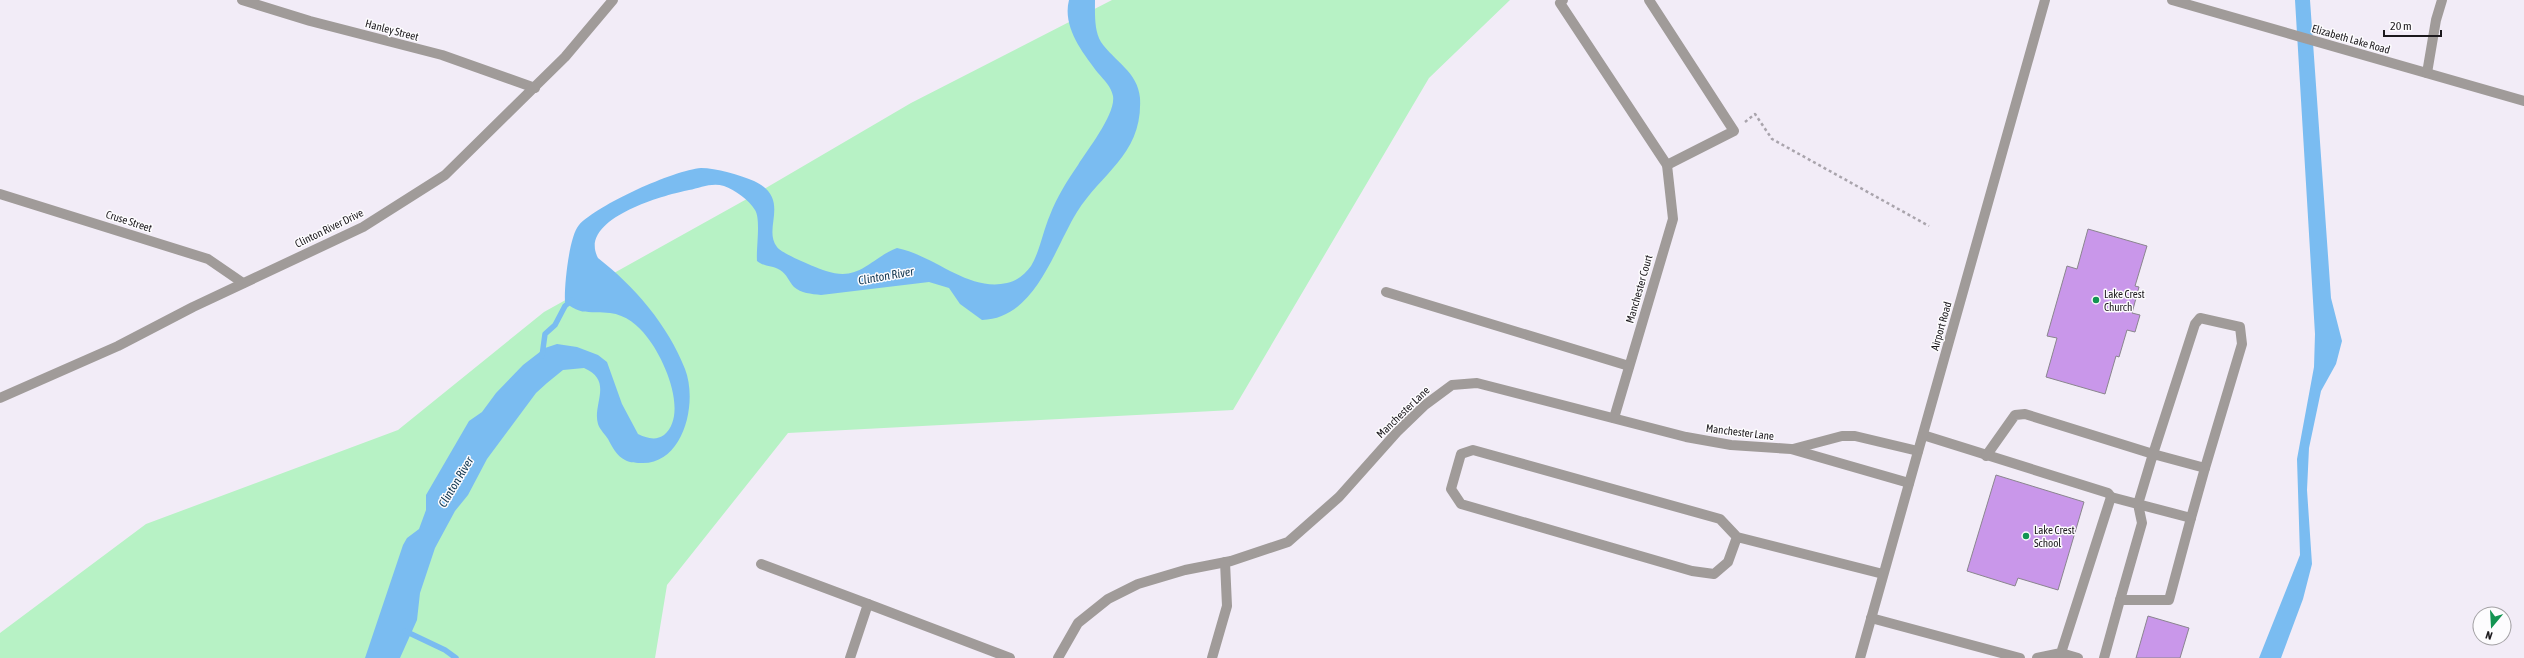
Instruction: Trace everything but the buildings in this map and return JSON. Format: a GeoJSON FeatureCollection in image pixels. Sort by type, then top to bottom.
{"type":"FeatureCollection","features":[{"type":"Feature","properties":{"kind":"street","name":"Hanley Street"},"geometry":{"type":"LineString","coordinates":[[242,0],[310,21],[442,55],[535,88]]}},
{"type":"Feature","properties":{"kind":"street","name":"Clinton River Drive"},"geometry":{"type":"LineString","coordinates":[[0,398],[118,346],[243,283],[363,226],[445,175],[565,57],[613,0]]}},
{"type":"Feature","properties":{"kind":"street","name":"Manchester Court"},"geometry":{"type":"LineString","coordinates":[[1563,0],[1560,3],[1667,166],[1673,219],[1614,418]]}},
{"type":"Feature","properties":{"kind":"street"},"geometry":{"type":"LineString","coordinates":[[1649,0],[1734,131],[1667,166]]}},
{"type":"Feature","properties":{"kind":"street","name":"Airport Road"},"geometry":{"type":"LineString","coordinates":[[1860,658],[2045,0]]}},
{"type":"Feature","properties":{"kind":"street","name":"Elizabeth Lake Road"},"geometry":{"type":"LineString","coordinates":[[2172,0],[2524,101]]}},
{"type":"Feature","properties":{"kind":"street"},"geometry":{"type":"LineString","coordinates":[[2427,73],[2436,20],[2442,0]]}},
{"type":"Feature","properties":{"kind":"street","name":"Cruse Street"},"geometry":{"type":"LineString","coordinates":[[0,194],[208,259],[243,283]]}},
{"type":"Feature","properties":{"kind":"street"},"geometry":{"type":"LineString","coordinates":[[1386,292],[1629,366]]}},
{"type":"Feature","properties":{"kind":"street"},"geometry":{"type":"LineString","coordinates":[[2104,658],[2120,600],[2142,523],[2138,504],[2195,324],[2200,318],[2240,327],[2242,344],[2205,468],[2169,600],[2120,600]]}},
{"type":"Feature","properties":{"kind":"street","name":"Manchester Lane"},"geometry":{"type":"LineString","coordinates":[[1058,658],[1078,623],[1108,599],[1138,584],[1185,570],[1225,562],[1288,542],[1339,497],[1397,432],[1425,405],[1452,385],[1477,383],[1686,437],[1731,445],[1792,449],[1910,483]]}},
{"type":"Feature","properties":{"kind":"street"},"geometry":{"type":"LineString","coordinates":[[1986,456],[2015,415],[2025,414],[2153,454],[2205,468]]}},
{"type":"Feature","properties":{"kind":"street"},"geometry":{"type":"LineString","coordinates":[[1923,435],[2108,493],[2111,497],[2191,518]]}},
{"type":"Feature","properties":{"kind":"street","name":"Manchester Lane"},"geometry":{"type":"LineString","coordinates":[[1792,449],[1842,436],[1855,436],[1918,451]]}},
{"type":"Feature","properties":{"kind":"street"},"geometry":{"type":"LineString","coordinates":[[1737,537],[1728,562],[1714,574],[1692,571],[1461,504],[1451,489],[1461,454],[1473,450],[1720,519],[1737,537],[1883,574]]}},
{"type":"Feature","properties":{"kind":"street"},"geometry":{"type":"LineString","coordinates":[[2061,653],[2111,497]]}},
{"type":"Feature","properties":{"kind":"street"},"geometry":{"type":"LineString","coordinates":[[1212,658],[1227,606],[1225,562]]}},
{"type":"Feature","properties":{"kind":"street"},"geometry":{"type":"LineString","coordinates":[[761,564],[1010,658]]}},
{"type":"Feature","properties":{"kind":"street"},"geometry":{"type":"LineString","coordinates":[[850,658],[868,604]]}},
{"type":"Feature","properties":{"kind":"street"},"geometry":{"type":"LineString","coordinates":[[1871,618],[2020,658]]}},
{"type":"Feature","properties":{"kind":"street"},"geometry":{"type":"LineString","coordinates":[[2037,658],[2061,653],[2078,658]]}},
{"type":"Feature","properties":{"kind":"path"},"geometry":{"type":"LineString","coordinates":[[1734,131],[1755,114],[1772,139],[1929,226]]}},
{"type":"Feature","properties":{"kind":"green space"},"geometry":{"type":"Polygon","coordinates":[[[1112,0],[1510,0],[1429,78],[1233,410],[788,433],[667,585],[655,658],[0,658],[0,633],[146,524],[398,430],[544,312],[754,195],[911,103],[1112,0]]]}},
{"type":"Feature","properties":{"kind":"water"},"geometry":{"type":"Polygon","coordinates":[[[1069,0],[1095,0],[1095,22],[1097,33],[1106,49],[1125,67],[1135,81],[1140,98],[1139,117],[1135,134],[1128,148],[1077,212],[1041,280],[1016,308],[1000,317],[982,320],[960,304],[949,288],[929,282],[821,295],[800,291],[794,287],[780,270],[757,261],[757,214],[749,203],[741,196],[733,190],[720,185],[711,185],[661,197],[626,211],[611,221],[600,232],[595,244],[598,258],[624,281],[649,308],[669,337],[685,369],[689,383],[690,398],[684,428],[678,442],[669,453],[657,460],[636,463],[629,462],[622,458],[615,451],[598,424],[597,416],[600,386],[598,379],[593,373],[584,368],[563,370],[536,393],[487,459],[468,495],[455,511],[435,548],[420,593],[417,620],[400,658],[365,658],[403,545],[407,538],[419,529],[426,510],[426,495],[469,421],[482,412],[496,393],[523,365],[545,348],[557,344],[577,347],[598,355],[607,362],[622,404],[638,434],[648,438],[658,438],[664,435],[671,426],[674,414],[674,400],[671,386],[654,346],[643,333],[631,321],[616,314],[577,310],[565,302],[566,274],[570,250],[575,231],[579,225],[602,208],[637,190],[673,175],[689,170],[707,168],[742,176],[765,188],[772,196],[774,205],[772,231],[773,239],[777,247],[792,257],[826,271],[838,274],[848,274],[864,268],[897,248],[911,252],[965,278],[979,282],[993,284],[1014,281],[1031,266],[1062,189],[1106,122],[1113,103],[1111,89],[1086,57],[1071,30],[1068,20],[1069,0]]]}},
{"type":"Feature","properties":{"kind":"water"},"geometry":{"type":"Polygon","coordinates":[[[2295,0],[2310,0],[2331,298],[2342,341],[2336,364],[2321,391],[2309,448],[2307,490],[2312,564],[2303,599],[2281,658],[2259,658],[2300,555],[2297,459],[2314,367],[2315,334],[2295,0]]]}},
{"type":"Feature","properties":{"kind":"waterway","name":"Clinton River"},"geometry":{"type":"LineString","coordinates":[[542,356],[545,334],[555,325],[565,306],[572,300]]}},
{"type":"Feature","properties":{"kind":"waterway"},"geometry":{"type":"LineString","coordinates":[[405,631],[445,650],[456,658]]}},
{"type":"Feature","properties":{"kind":"place","name":"Lake Crest Church"},"geometry":{"type":"Point","coordinates":[2096,300]}},
{"type":"Feature","properties":{"kind":"place","name":"Lake Crest School"},"geometry":{"type":"Point","coordinates":[2026,536]}}]}
